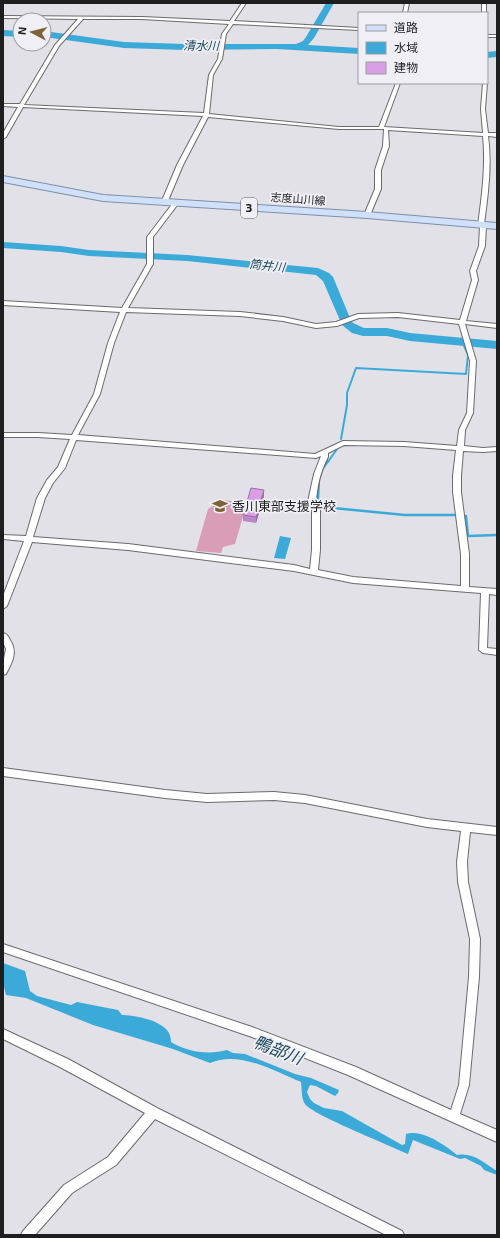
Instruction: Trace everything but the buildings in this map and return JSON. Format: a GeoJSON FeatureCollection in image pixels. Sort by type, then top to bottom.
{"type":"FeatureCollection","features":[{"type":"Feature","properties":{"kind":"main road","name":"志度山川線"},"geometry":{"type":"LineString","coordinates":[[3,179],[103,198],[497,226]]}},
{"type":"Feature","properties":{"kind":"street"},"geometry":{"type":"LineString","coordinates":[[164,203],[180,165],[206,115],[211,75],[220,59],[224,34],[244,3]]}},
{"type":"Feature","properties":{"kind":"street"},"geometry":{"type":"LineString","coordinates":[[3,17],[142,18],[358,29]]}},
{"type":"Feature","properties":{"kind":"street"},"geometry":{"type":"LineString","coordinates":[[3,137],[57,45],[81,18]]}},
{"type":"Feature","properties":{"kind":"street"},"geometry":{"type":"LineString","coordinates":[[367,216],[378,189],[378,170],[386,146],[383,128],[398,84]]}},
{"type":"Feature","properties":{"kind":"street"},"geometry":{"type":"LineString","coordinates":[[465,589],[465,554],[457,492],[462,430],[470,413],[473,361],[472,353],[462,323],[475,280],[473,270],[482,246],[482,225],[485,196],[486,134],[483,108],[485,84]]}},
{"type":"Feature","properties":{"kind":"street"},"geometry":{"type":"LineString","coordinates":[[3,105],[206,115],[339,128],[383,128],[497,135]]}},
{"type":"Feature","properties":{"kind":"street"},"geometry":{"type":"LineString","coordinates":[[3,606],[29,539],[41,498],[50,482],[61,468],[74,437],[97,394],[106,357],[124,310],[150,264],[150,237],[175,204]]}},
{"type":"Feature","properties":{"kind":"street"},"geometry":{"type":"LineString","coordinates":[[3,302],[124,310],[259,316],[316,326],[324,326],[365,316],[403,315],[497,326]]}},
{"type":"Feature","properties":{"kind":"street"},"geometry":{"type":"LineString","coordinates":[[3,435],[74,437],[316,456],[343,443],[404,444],[483,450],[497,449]]}},
{"type":"Feature","properties":{"kind":"street"},"geometry":{"type":"LineString","coordinates":[[314,572],[316,550],[316,509],[312,503],[318,470],[325,457],[324,453]]}},
{"type":"Feature","properties":{"kind":"street"},"geometry":{"type":"LineString","coordinates":[[3,537],[128,547],[314,572],[353,580],[497,592]]}},
{"type":"Feature","properties":{"kind":"street"},"geometry":{"type":"LineString","coordinates":[[485,590],[483,650],[497,652]]}},
{"type":"Feature","properties":{"kind":"street"},"geometry":{"type":"LineString","coordinates":[[3,636],[11,644],[11,653],[3,672]]}},
{"type":"Feature","properties":{"kind":"street"},"geometry":{"type":"LineString","coordinates":[[3,772],[165,794],[207,798],[274,796],[305,799],[427,823],[497,831]]}},
{"type":"Feature","properties":{"kind":"street"},"geometry":{"type":"LineString","coordinates":[[454,1117],[464,1084],[470,1037],[474,977],[475,939],[463,882],[462,862],[466,828]]}},
{"type":"Feature","properties":{"kind":"street"},"geometry":{"type":"LineString","coordinates":[[3,948],[252,1032],[352,1071],[497,1136]]}},
{"type":"Feature","properties":{"kind":"street"},"geometry":{"type":"LineString","coordinates":[[3,1034],[64,1063],[153,1112],[398,1235]]}},
{"type":"Feature","properties":{"kind":"street"},"geometry":{"type":"LineString","coordinates":[[27,1235],[68,1189],[112,1161],[153,1112]]}},
{"type":"Feature","properties":{"kind":"shaded area"},"geometry":{"type":"Polygon","coordinates":[[[223,500],[247,503],[235,544],[223,547],[221,553],[196,551],[208,509],[223,500]]]}},
{"type":"Feature","properties":{"kind":"water"},"geometry":{"type":"Polygon","coordinates":[[[280,536],[291,538],[285,559],[274,558],[280,536]]]}},
{"type":"Feature","properties":{"kind":"water"},"geometry":{"type":"Polygon","coordinates":[[[3,963],[25,971],[30,991],[37,996],[71,1005],[77,1002],[118,1010],[122,1015],[140,1017],[160,1025],[169,1033],[171,1042],[184,1048],[198,1052],[220,1052],[227,1050],[233,1053],[245,1054],[295,1074],[311,1078],[339,1090],[335,1096],[316,1086],[310,1085],[307,1092],[310,1099],[314,1103],[324,1108],[342,1111],[402,1145],[405,1144],[406,1134],[412,1133],[426,1136],[440,1143],[457,1155],[463,1154],[478,1159],[497,1171],[497,1175],[484,1170],[481,1166],[465,1158],[460,1159],[413,1140],[408,1154],[321,1115],[310,1109],[305,1104],[302,1096],[301,1082],[268,1068],[244,1060],[233,1059],[210,1063],[173,1049],[93,1025],[26,998],[6,995],[3,983],[3,963]]]}},
{"type":"Feature","properties":{"kind":"waterway"},"geometry":{"type":"LineString","coordinates":[[298,47],[306,43],[310,38],[330,3]]}},
{"type":"Feature","properties":{"kind":"waterway","name":"清水川"},"geometry":{"type":"LineString","coordinates":[[3,33],[12,34]]}},
{"type":"Feature","properties":{"kind":"waterway","name":"清水川"},"geometry":{"type":"LineString","coordinates":[[52,35],[124,45],[185,47],[277,46],[358,51]]}},
{"type":"Feature","properties":{"kind":"waterway","name":"清水川"},"geometry":{"type":"LineString","coordinates":[[488,55],[497,54]]}},
{"type":"Feature","properties":{"kind":"waterway","name":"筒井川"},"geometry":{"type":"LineString","coordinates":[[3,245],[61,249],[89,253],[187,258],[318,272],[325,275],[329,280],[344,318],[348,325],[356,330],[363,332],[387,332],[410,337],[497,345]]}},
{"type":"Feature","properties":{"kind":"waterway"},"geometry":{"type":"LineString","coordinates":[[341,439],[347,405],[347,393],[356,368],[466,374],[468,355],[462,341]]}},
{"type":"Feature","properties":{"kind":"waterway"},"geometry":{"type":"LineString","coordinates":[[328,462],[339,446],[345,445]]}},
{"type":"Feature","properties":{"kind":"waterway"},"geometry":{"type":"LineString","coordinates":[[321,471],[328,461]]}},
{"type":"Feature","properties":{"kind":"waterway"},"geometry":{"type":"LineString","coordinates":[[319,477],[318,501],[323,507],[405,515],[454,515]]}},
{"type":"Feature","properties":{"kind":"waterway"},"geometry":{"type":"LineString","coordinates":[[466,516],[468,536],[497,535]]}},
{"type":"Feature","properties":{"kind":"place","name":"香川東部支援学校"},"geometry":{"type":"Point","coordinates":[220,506]}},
{"type":"Feature","properties":{"kind":"water label","name":"鴨部川"},"geometry":{"type":"Point","coordinates":[278,1050]}}]}
